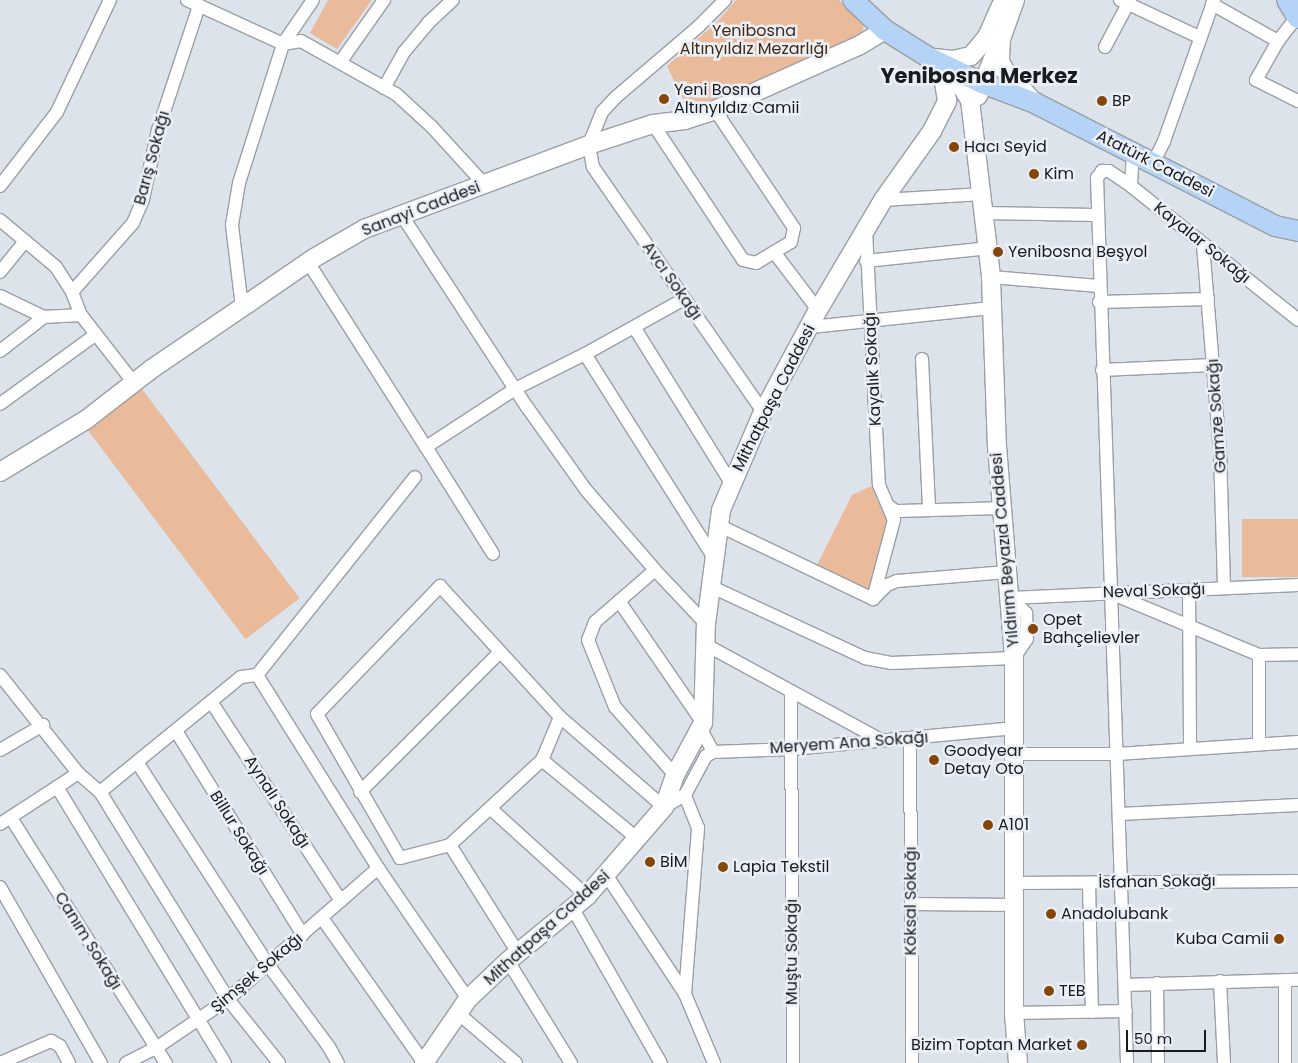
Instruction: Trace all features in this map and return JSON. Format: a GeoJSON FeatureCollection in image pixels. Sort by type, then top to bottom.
{"type":"FeatureCollection","features":[{"type":"Feature","properties":{"kind":"main road","name":"Atatürk Caddesi"},"geometry":{"type":"LineString","coordinates":[[853,0],[885,30],[928,57],[989,86],[1034,103],[1275,226],[1298,231]]}},
{"type":"Feature","properties":{"kind":"main road"},"geometry":{"type":"LineString","coordinates":[[1287,0],[1298,17]]}},
{"type":"Feature","properties":{"kind":"main road"},"geometry":{"type":"LineString","coordinates":[[1004,1],[1000,62],[1005,71],[1034,103]]}},
{"type":"Feature","properties":{"kind":"main road"},"geometry":{"type":"LineString","coordinates":[[928,57],[952,60],[971,56],[987,37],[1004,1]]}},
{"type":"Feature","properties":{"kind":"main road","name":"Sanayi Caddesi"},"geometry":{"type":"LineString","coordinates":[[0,472],[88,419],[134,383],[242,307],[308,262],[364,229],[588,145],[653,124],[685,120],[715,110],[860,45],[885,30]]}},
{"type":"Feature","properties":{"kind":"main road"},"geometry":{"type":"LineString","coordinates":[[974,116],[989,86],[1001,39]]}},
{"type":"Feature","properties":{"kind":"main road","name":"Yıldırım Beyazıd Caddesi"},"geometry":{"type":"LineString","coordinates":[[928,57],[959,82],[970,100],[974,116],[991,277],[1002,508],[1014,658],[1016,882],[1014,1013],[1018,1063]]}},
{"type":"Feature","properties":{"kind":"main road","name":"Mithatpaşa Caddesi"},"geometry":{"type":"LineString","coordinates":[[429,1061],[468,999],[513,957],[587,896],[664,807],[675,775],[703,723],[708,646],[706,624],[716,561],[721,510],[763,412],[811,327],[818,310],[883,200],[932,131],[947,101],[943,77],[928,57]]}},
{"type":"Feature","properties":{"kind":"main road"},"geometry":{"type":"LineString","coordinates":[[1275,226],[1298,239]]}},
{"type":"Feature","properties":{"kind":"street"},"geometry":{"type":"LineString","coordinates":[[0,186],[57,112],[110,0]]}},
{"type":"Feature","properties":{"kind":"street"},"geometry":{"type":"LineString","coordinates":[[187,0],[283,44],[301,41],[341,61],[396,94],[432,127],[485,185]]}},
{"type":"Feature","properties":{"kind":"street"},"geometry":{"type":"LineString","coordinates":[[242,307],[232,225],[239,183],[283,44],[313,0]]}},
{"type":"Feature","properties":{"kind":"street"},"geometry":{"type":"LineString","coordinates":[[341,61],[384,0]]}},
{"type":"Feature","properties":{"kind":"street"},"geometry":{"type":"LineString","coordinates":[[384,88],[404,52],[428,23],[453,0]]}},
{"type":"Feature","properties":{"kind":"street"},"geometry":{"type":"LineString","coordinates":[[588,145],[602,112],[615,98],[698,27],[725,0]]}},
{"type":"Feature","properties":{"kind":"street"},"geometry":{"type":"LineString","coordinates":[[1106,47],[1126,1],[1201,38]]}},
{"type":"Feature","properties":{"kind":"street"},"geometry":{"type":"LineString","coordinates":[[1152,163],[1164,141],[1213,2],[1278,41]]}},
{"type":"Feature","properties":{"kind":"street","name":"Barış Sokağı"},"geometry":{"type":"LineString","coordinates":[[72,292],[133,222],[143,199],[158,130],[199,6]]}},
{"type":"Feature","properties":{"kind":"street"},"geometry":{"type":"LineString","coordinates":[[1298,17],[1278,41],[1256,80],[1298,101]]}},
{"type":"Feature","properties":{"kind":"street"},"geometry":{"type":"LineString","coordinates":[[653,124],[743,260],[756,263],[791,242],[794,228],[715,110]]}},
{"type":"Feature","properties":{"kind":"street","name":"Avcı Sokağı"},"geometry":{"type":"LineString","coordinates":[[588,145],[593,167],[763,412]]}},
{"type":"Feature","properties":{"kind":"street"},"geometry":{"type":"LineString","coordinates":[[1131,186],[1133,154]]}},
{"type":"Feature","properties":{"kind":"street","name":"Kayalar Sokağı"},"geometry":{"type":"LineString","coordinates":[[1096,215],[1099,173],[1110,171],[1298,320]]}},
{"type":"Feature","properties":{"kind":"street"},"geometry":{"type":"LineString","coordinates":[[883,200],[983,194]]}},
{"type":"Feature","properties":{"kind":"street"},"geometry":{"type":"LineString","coordinates":[[985,213],[1096,215],[1123,883],[1127,1063]]}},
{"type":"Feature","properties":{"kind":"street"},"geometry":{"type":"LineString","coordinates":[[401,214],[515,389],[586,490],[654,570],[706,624]]}},
{"type":"Feature","properties":{"kind":"street"},"geometry":{"type":"LineString","coordinates":[[0,220],[56,267],[72,292],[81,315],[95,336],[134,383]]}},
{"type":"Feature","properties":{"kind":"street","name":"Kayalık Sokağı"},"geometry":{"type":"LineString","coordinates":[[866,228],[866,261],[879,485],[890,507]]}},
{"type":"Feature","properties":{"kind":"street"},"geometry":{"type":"LineString","coordinates":[[0,272],[25,241]]}},
{"type":"Feature","properties":{"kind":"street","name":"Gamze Sokağı"},"geometry":{"type":"LineString","coordinates":[[1203,245],[1220,451],[1224,588]]}},
{"type":"Feature","properties":{"kind":"street"},"geometry":{"type":"LineString","coordinates":[[866,261],[988,248]]}},
{"type":"Feature","properties":{"kind":"street"},"geometry":{"type":"LineString","coordinates":[[774,252],[818,310]]}},
{"type":"Feature","properties":{"kind":"street"},"geometry":{"type":"LineString","coordinates":[[308,262],[493,554]]}},
{"type":"Feature","properties":{"kind":"street"},"geometry":{"type":"LineString","coordinates":[[991,277],[1099,286]]}},
{"type":"Feature","properties":{"kind":"street"},"geometry":{"type":"LineString","coordinates":[[0,296],[44,317],[81,315]]}},
{"type":"Feature","properties":{"kind":"street"},"geometry":{"type":"LineString","coordinates":[[426,447],[515,389],[585,354],[684,299]]}},
{"type":"Feature","properties":{"kind":"street"},"geometry":{"type":"LineString","coordinates":[[1099,302],[1208,299]]}},
{"type":"Feature","properties":{"kind":"street"},"geometry":{"type":"LineString","coordinates":[[811,327],[992,308]]}},
{"type":"Feature","properties":{"kind":"street"},"geometry":{"type":"LineString","coordinates":[[0,351],[44,317]]}},
{"type":"Feature","properties":{"kind":"street"},"geometry":{"type":"LineString","coordinates":[[634,327],[731,483]]}},
{"type":"Feature","properties":{"kind":"street"},"geometry":{"type":"LineString","coordinates":[[0,404],[95,336]]}},
{"type":"Feature","properties":{"kind":"street"},"geometry":{"type":"LineString","coordinates":[[585,354],[716,561]]}},
{"type":"Feature","properties":{"kind":"street"},"geometry":{"type":"LineString","coordinates":[[922,359],[929,510]]}},
{"type":"Feature","properties":{"kind":"street"},"geometry":{"type":"LineString","coordinates":[[1102,370],[1213,365]]}},
{"type":"Feature","properties":{"kind":"street"},"geometry":{"type":"LineString","coordinates":[[100,792],[212,703],[241,677],[257,675],[415,477]]}},
{"type":"Feature","properties":{"kind":"street"},"geometry":{"type":"LineString","coordinates":[[890,507],[896,511],[1002,508]]}},
{"type":"Feature","properties":{"kind":"street"},"geometry":{"type":"LineString","coordinates":[[873,599],[894,520],[890,507]]}},
{"type":"Feature","properties":{"kind":"street"},"geometry":{"type":"LineString","coordinates":[[720,526],[873,599]]}},
{"type":"Feature","properties":{"kind":"street"},"geometry":{"type":"LineString","coordinates":[[654,570],[595,622],[588,640],[597,668],[615,707],[675,775]]}},
{"type":"Feature","properties":{"kind":"street"},"geometry":{"type":"LineString","coordinates":[[873,599],[887,585],[897,581],[1007,572]]}},
{"type":"Feature","properties":{"kind":"street","name":"Neval Sokağı"},"geometry":{"type":"LineString","coordinates":[[1010,598],[1110,593],[1188,592],[1224,588],[1298,585]]}},
{"type":"Feature","properties":{"kind":"street"},"geometry":{"type":"LineString","coordinates":[[560,717],[542,760],[450,845],[400,858],[360,792],[317,714],[440,586],[560,717],[664,807],[685,795],[706,756],[713,752],[707,743],[703,723],[619,602]]}},
{"type":"Feature","properties":{"kind":"street"},"geometry":{"type":"LineString","coordinates":[[712,587],[865,658],[891,663],[1014,658]]}},
{"type":"Feature","properties":{"kind":"street"},"geometry":{"type":"LineString","coordinates":[[1188,592],[1190,626],[1190,749]]}},
{"type":"Feature","properties":{"kind":"street"},"geometry":{"type":"LineString","coordinates":[[1110,593],[1259,655],[1298,654]]}},
{"type":"Feature","properties":{"kind":"street"},"geometry":{"type":"LineString","coordinates":[[708,646],[881,740]]}},
{"type":"Feature","properties":{"kind":"street"},"geometry":{"type":"LineString","coordinates":[[360,792],[500,652]]}},
{"type":"Feature","properties":{"kind":"street"},"geometry":{"type":"LineString","coordinates":[[1259,655],[1259,744]]}},
{"type":"Feature","properties":{"kind":"street"},"geometry":{"type":"LineString","coordinates":[[0,675],[43,725],[78,773],[100,792],[228,999],[279,1063]]}},
{"type":"Feature","properties":{"kind":"street"},"geometry":{"type":"LineString","coordinates":[[257,675],[378,868],[468,999]]}},
{"type":"Feature","properties":{"kind":"street","name":"Muştu Sokağı"},"geometry":{"type":"LineString","coordinates":[[791,691],[793,1063]]}},
{"type":"Feature","properties":{"kind":"street","name":"Aynalı Sokağı"},"geometry":{"type":"LineString","coordinates":[[212,703],[341,901]]}},
{"type":"Feature","properties":{"kind":"street"},"geometry":{"type":"LineString","coordinates":[[0,750],[43,725]]}},
{"type":"Feature","properties":{"kind":"street","name":"Meryem Ana Sokağı"},"geometry":{"type":"LineString","coordinates":[[713,752],[792,749],[1015,728]]}},
{"type":"Feature","properties":{"kind":"street","name":"Billur Sokağı"},"geometry":{"type":"LineString","coordinates":[[176,731],[303,935]]}},
{"type":"Feature","properties":{"kind":"street","name":"Köksal Sokağı"},"geometry":{"type":"LineString","coordinates":[[910,739],[912,1063]]}},
{"type":"Feature","properties":{"kind":"street"},"geometry":{"type":"LineString","coordinates":[[1015,754],[1117,754],[1298,742]]}},
{"type":"Feature","properties":{"kind":"street"},"geometry":{"type":"LineString","coordinates":[[542,760],[638,839]]}},
{"type":"Feature","properties":{"kind":"street"},"geometry":{"type":"LineString","coordinates":[[137,762],[269,966],[329,1047],[338,1063]]}},
{"type":"Feature","properties":{"kind":"street"},"geometry":{"type":"LineString","coordinates":[[5,821],[78,773]]}},
{"type":"Feature","properties":{"kind":"street"},"geometry":{"type":"LineString","coordinates":[[57,788],[225,1063]]}},
{"type":"Feature","properties":{"kind":"street"},"geometry":{"type":"LineString","coordinates":[[685,795],[698,828],[685,994]]}},
{"type":"Feature","properties":{"kind":"street"},"geometry":{"type":"LineString","coordinates":[[1120,814],[1298,805]]}},
{"type":"Feature","properties":{"kind":"street"},"geometry":{"type":"LineString","coordinates":[[490,808],[587,896]]}},
{"type":"Feature","properties":{"kind":"street","name":"Canım Sokağı"},"geometry":{"type":"LineString","coordinates":[[5,821],[166,1063]]}},
{"type":"Feature","properties":{"kind":"street"},"geometry":{"type":"LineString","coordinates":[[450,845],[571,1063]]}},
{"type":"Feature","properties":{"kind":"street","name":"Şimşek Sokağı"},"geometry":{"type":"LineString","coordinates":[[126,1063],[156,1048],[228,999],[269,966],[378,868]]}},
{"type":"Feature","properties":{"kind":"street"},"geometry":{"type":"LineString","coordinates":[[606,876],[685,994],[714,1063]]}},
{"type":"Feature","properties":{"kind":"street","name":"İsfahan Sokağı"},"geometry":{"type":"LineString","coordinates":[[1016,882],[1298,881]]}},
{"type":"Feature","properties":{"kind":"street"},"geometry":{"type":"LineString","coordinates":[[1088,883],[1092,1012]]}},
{"type":"Feature","properties":{"kind":"street"},"geometry":{"type":"LineString","coordinates":[[0,887],[101,1063]]}},
{"type":"Feature","properties":{"kind":"street"},"geometry":{"type":"LineString","coordinates":[[911,904],[1015,905]]}},
{"type":"Feature","properties":{"kind":"street"},"geometry":{"type":"LineString","coordinates":[[572,909],[661,1063]]}},
{"type":"Feature","properties":{"kind":"street"},"geometry":{"type":"LineString","coordinates":[[322,918],[429,1061]]}},
{"type":"Feature","properties":{"kind":"street"},"geometry":{"type":"LineString","coordinates":[[1125,985],[1220,980],[1298,980]]}},
{"type":"Feature","properties":{"kind":"street"},"geometry":{"type":"LineString","coordinates":[[1220,980],[1224,1063]]}},
{"type":"Feature","properties":{"kind":"street"},"geometry":{"type":"LineString","coordinates":[[1285,980],[1285,1063]]}},
{"type":"Feature","properties":{"kind":"street"},"geometry":{"type":"LineString","coordinates":[[1157,984],[1158,1063]]}},
{"type":"Feature","properties":{"kind":"street"},"geometry":{"type":"LineString","coordinates":[[1014,1013],[1126,1011]]}},
{"type":"Feature","properties":{"kind":"street"},"geometry":{"type":"LineString","coordinates":[[459,1014],[516,1063]]}},
{"type":"Feature","properties":{"kind":"street"},"geometry":{"type":"LineString","coordinates":[[0,1063],[51,1041],[60,1046],[69,1063]]}},
{"type":"Feature","properties":{"kind":"green space"},"geometry":{"type":"Polygon","coordinates":[[[328,0],[372,0],[337,49],[310,33],[328,0]]]}},
{"type":"Feature","properties":{"kind":"green space","name":"Yenibosna Altınyıldız Mezarlığı"},"geometry":{"type":"Polygon","coordinates":[[[736,0],[839,0],[864,24],[862,36],[724,99],[688,110],[667,66],[718,21],[736,0]]]}},
{"type":"Feature","properties":{"kind":"green space"},"geometry":{"type":"Polygon","coordinates":[[[142,389],[300,598],[245,639],[88,430],[142,389]]]}},
{"type":"Feature","properties":{"kind":"green space"},"geometry":{"type":"Polygon","coordinates":[[[871,486],[889,519],[873,591],[816,567],[852,495],[871,486]]]}},
{"type":"Feature","properties":{"kind":"green space"},"geometry":{"type":"Polygon","coordinates":[[[1242,519],[1298,519],[1298,577],[1242,577],[1242,519]]]}},
{"type":"Feature","properties":{"kind":"place","name":"Yeni Bosna Altınyıldız Camii"},"geometry":{"type":"Point","coordinates":[664,99]}},
{"type":"Feature","properties":{"kind":"place","name":"BP"},"geometry":{"type":"Point","coordinates":[1102,101]}},
{"type":"Feature","properties":{"kind":"place","name":"Hacı Seyid"},"geometry":{"type":"Point","coordinates":[954,147]}},
{"type":"Feature","properties":{"kind":"place","name":"Kim"},"geometry":{"type":"Point","coordinates":[1034,174]}},
{"type":"Feature","properties":{"kind":"place","name":"Yenibosna Beşyol"},"geometry":{"type":"Point","coordinates":[998,252]}},
{"type":"Feature","properties":{"kind":"place","name":"Opet Bahçelievler"},"geometry":{"type":"Point","coordinates":[1033,629]}},
{"type":"Feature","properties":{"kind":"place","name":"Goodyear Detay Oto"},"geometry":{"type":"Point","coordinates":[934,760]}},
{"type":"Feature","properties":{"kind":"place","name":"A101"},"geometry":{"type":"Point","coordinates":[988,825]}},
{"type":"Feature","properties":{"kind":"place","name":"BİM"},"geometry":{"type":"Point","coordinates":[650,862]}},
{"type":"Feature","properties":{"kind":"place","name":"Lapia Tekstil"},"geometry":{"type":"Point","coordinates":[723,867]}},
{"type":"Feature","properties":{"kind":"place","name":"Anadolubank"},"geometry":{"type":"Point","coordinates":[1051,914]}},
{"type":"Feature","properties":{"kind":"place","name":"Kuba Camii"},"geometry":{"type":"Point","coordinates":[1279,939]}},
{"type":"Feature","properties":{"kind":"place","name":"TEB"},"geometry":{"type":"Point","coordinates":[1049,991]}},
{"type":"Feature","properties":{"kind":"place","name":"Bizim Toptan Market"},"geometry":{"type":"Point","coordinates":[1082,1045]}},
{"type":"Feature","properties":{"kind":"district","name":"Yenibosna Merkez"},"geometry":{"type":"Point","coordinates":[979,76]}}]}
